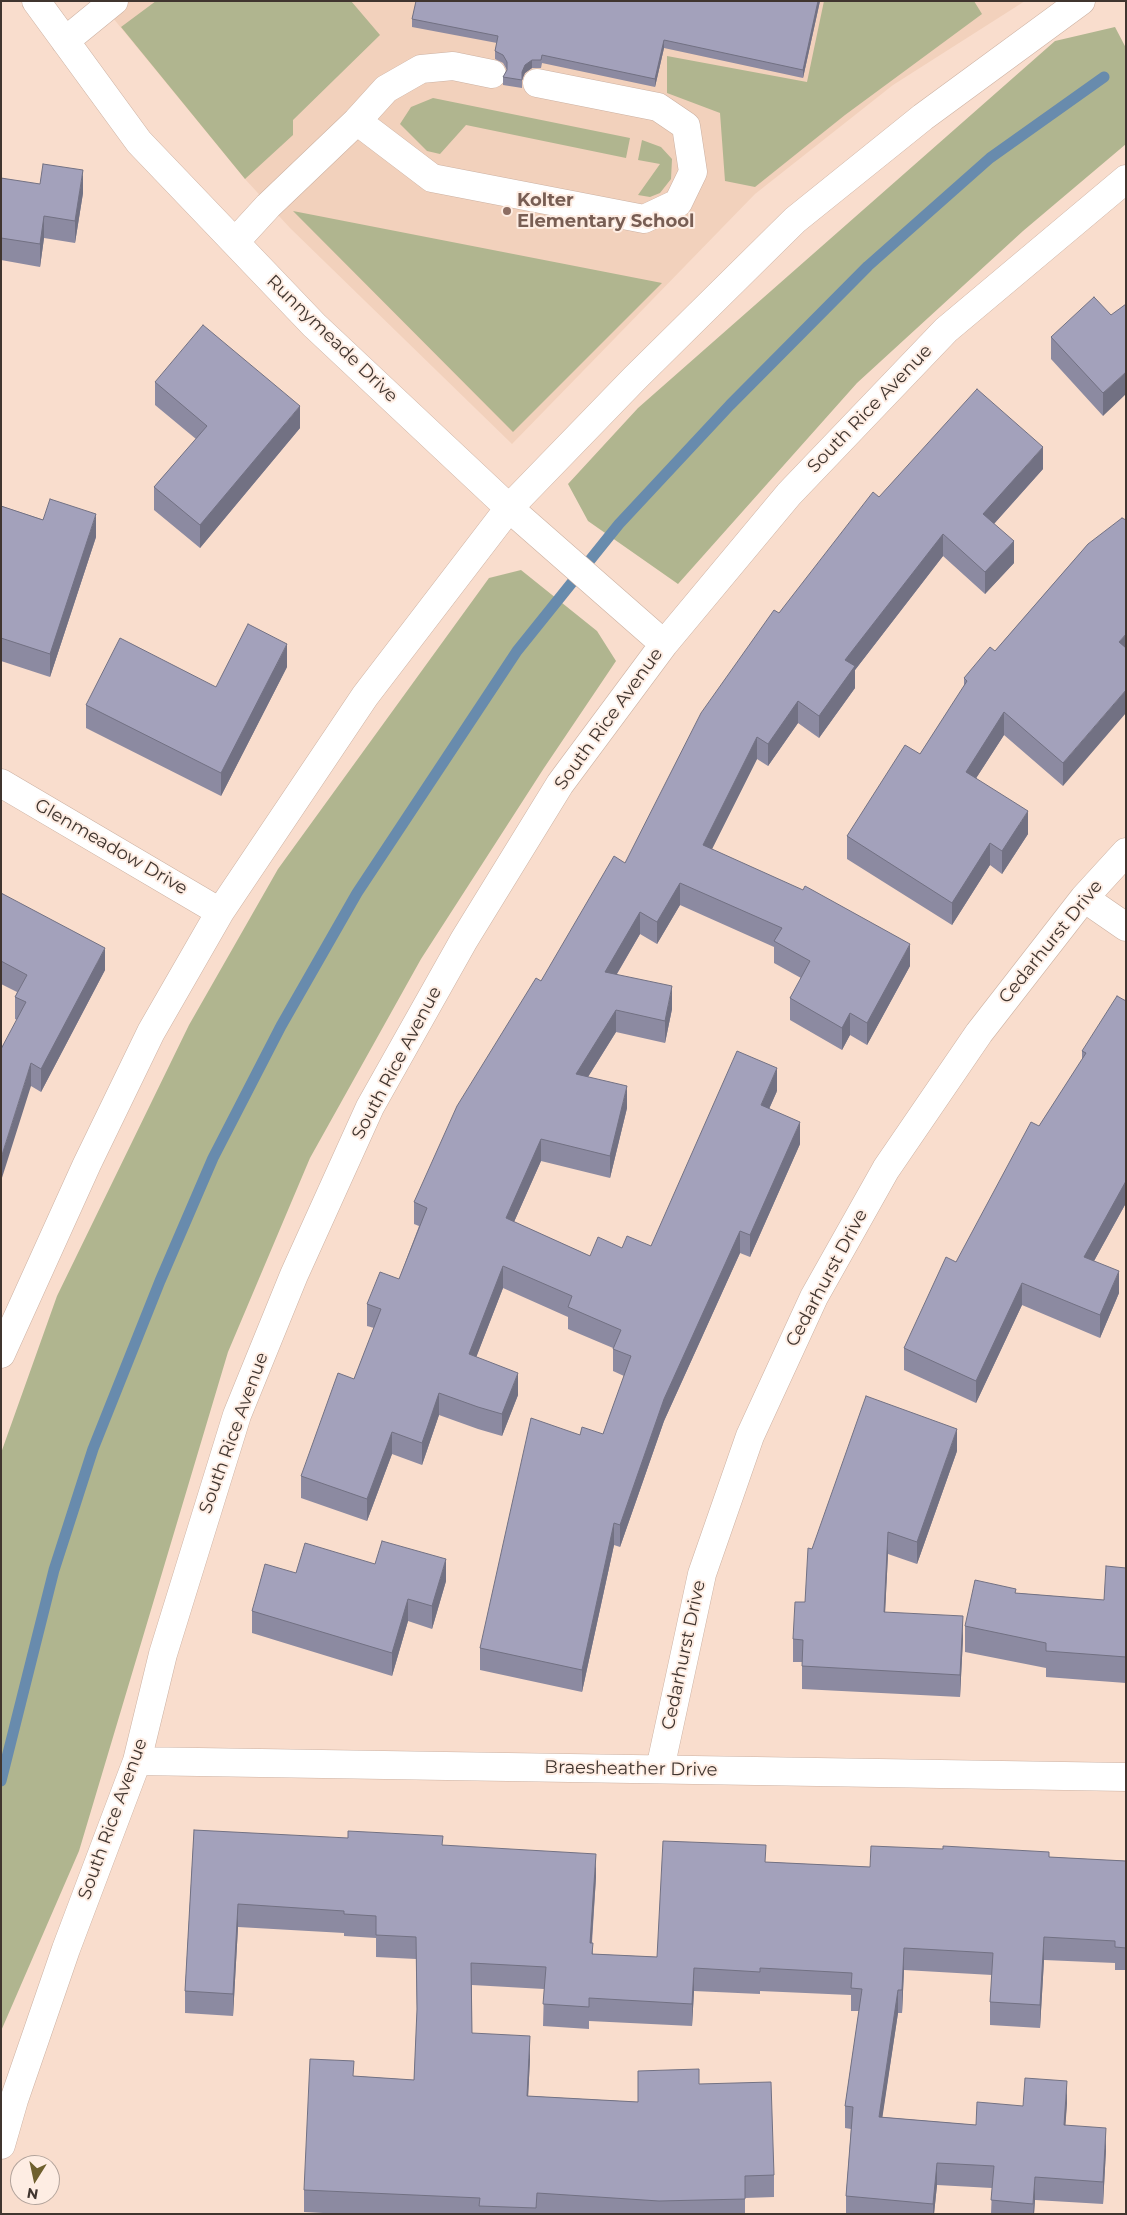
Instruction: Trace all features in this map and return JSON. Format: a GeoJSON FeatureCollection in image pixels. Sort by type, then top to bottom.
{"type":"FeatureCollection","features":[{"type":"Feature","properties":{"kind":"street","name":"Runnymeade Drive"},"geometry":{"type":"LineString","coordinates":[[36,1],[139,142],[314,325],[509,508],[664,644]]}},
{"type":"Feature","properties":{"kind":"street"},"geometry":{"type":"LineString","coordinates":[[65,41],[114,1]]}},
{"type":"Feature","properties":{"kind":"street"},"geometry":{"type":"LineString","coordinates":[[1,1354],[87,1164],[151,1032],[220,912],[365,696],[509,508],[635,378],[795,220],[923,117],[1082,1]]}},
{"type":"Feature","properties":{"kind":"street"},"geometry":{"type":"LineString","coordinates":[[235,242],[268,206],[357,121],[386,89],[421,69],[453,66],[492,74]]}},
{"type":"Feature","properties":{"kind":"street"},"geometry":{"type":"LineString","coordinates":[[357,121],[432,178],[644,219],[678,203],[693,172],[686,126],[658,106],[537,83]]}},
{"type":"Feature","properties":{"kind":"street","name":"South Rice Avenue"},"geometry":{"type":"LineString","coordinates":[[1,2145],[14,2100],[66,1949],[137,1761],[163,1654],[237,1415],[294,1275],[370,1107],[464,940],[560,784],[664,644],[789,494],[946,330],[1126,179]]}},
{"type":"Feature","properties":{"kind":"street","name":"Glenmeadow Drive"},"geometry":{"type":"LineString","coordinates":[[1,783],[220,912]]}},
{"type":"Feature","properties":{"kind":"street","name":"Cedarhurst Drive"},"geometry":{"type":"LineString","coordinates":[[660,1770],[702,1574],[750,1436],[814,1297],[886,1169],[979,1033],[1084,898],[1126,852]]}},
{"type":"Feature","properties":{"kind":"street"},"geometry":{"type":"LineString","coordinates":[[1084,898],[1126,927]]}},
{"type":"Feature","properties":{"kind":"street","name":"Braesheather Drive"},"geometry":{"type":"LineString","coordinates":[[137,1761],[1126,1777]]}},
{"type":"Feature","properties":{"kind":"shaded area","name":"Kolter Elementary School"},"geometry":{"type":"Polygon","coordinates":[[[99,1],[1025,1],[893,85],[755,194],[512,444],[290,228],[245,179],[99,1]]]}},
{"type":"Feature","properties":{"kind":"green space"},"geometry":{"type":"Polygon","coordinates":[[[156,1],[351,1],[380,35],[293,120],[293,135],[245,179],[121,27],[156,1]]]}},
{"type":"Feature","properties":{"kind":"green space"},"geometry":{"type":"Polygon","coordinates":[[[824,1],[974,1],[982,14],[845,115],[755,187],[725,181],[720,113],[667,93],[667,56],[807,82],[824,1]]]}},
{"type":"Feature","properties":{"kind":"green space"},"geometry":{"type":"Polygon","coordinates":[[[1115,27],[1126,48],[1126,144],[1023,231],[857,383],[678,584],[588,521],[568,484],[638,408],[1055,41],[1115,27]]]}},
{"type":"Feature","properties":{"kind":"green space"},"geometry":{"type":"Polygon","coordinates":[[[433,98],[630,138],[626,158],[466,125],[440,154],[427,151],[400,124],[411,107],[433,98]]]}},
{"type":"Feature","properties":{"kind":"green space"},"geometry":{"type":"Polygon","coordinates":[[[642,140],[661,147],[672,159],[671,179],[660,193],[650,197],[638,195],[660,164],[638,160],[642,140]]]}},
{"type":"Feature","properties":{"kind":"green space"},"geometry":{"type":"Polygon","coordinates":[[[293,211],[662,283],[513,432],[293,211]]]}},
{"type":"Feature","properties":{"kind":"green space"},"geometry":{"type":"Polygon","coordinates":[[[521,570],[597,631],[616,661],[544,768],[421,959],[310,1158],[228,1352],[79,1851],[1,2031],[1,1453],[57,1296],[189,1025],[278,869],[489,578],[521,570]]]}},
{"type":"Feature","properties":{"kind":"building"},"geometry":{"type":"Polygon","coordinates":[[[416,1],[818,1],[803,70],[664,40],[655,79],[542,55],[541,60],[532,60],[525,65],[522,72],[522,80],[503,77],[507,70],[507,62],[503,55],[495,51],[498,36],[412,19],[416,1]]]}},
{"type":"Feature","properties":{"kind":"building"},"geometry":{"type":"Polygon","coordinates":[[[43,164],[83,170],[75,221],[44,216],[40,244],[1,238],[1,178],[40,184],[43,164]]]}},
{"type":"Feature","properties":{"kind":"building"},"geometry":{"type":"Polygon","coordinates":[[[1094,297],[1111,315],[1126,304],[1126,372],[1103,393],[1051,337],[1094,297]]]}},
{"type":"Feature","properties":{"kind":"building"},"geometry":{"type":"Polygon","coordinates":[[[203,325],[300,406],[200,525],[154,487],[207,426],[155,382],[203,325]]]}},
{"type":"Feature","properties":{"kind":"building"},"geometry":{"type":"Polygon","coordinates":[[[977,389],[1043,447],[983,514],[1014,541],[985,572],[943,534],[845,660],[855,666],[819,716],[798,701],[768,744],[757,737],[703,845],[803,890],[805,886],[910,944],[867,1023],[850,1013],[842,1028],[790,998],[810,961],[774,941],[782,928],[680,883],[657,922],[640,912],[605,972],[672,986],[665,1021],[616,1010],[576,1074],[627,1086],[610,1156],[541,1139],[506,1218],[590,1256],[598,1237],[622,1248],[627,1236],[651,1246],[737,1051],[777,1068],[761,1105],[800,1122],[750,1235],[740,1231],[664,1399],[620,1525],[614,1523],[582,1670],[480,1648],[531,1418],[580,1435],[582,1427],[603,1434],[631,1356],[613,1349],[621,1330],[568,1307],[572,1296],[503,1266],[469,1354],[518,1373],[502,1414],[439,1393],[422,1443],[392,1432],[367,1499],[301,1476],[338,1373],[354,1379],[381,1309],[367,1304],[380,1272],[399,1279],[427,1208],[414,1202],[457,1106],[536,978],[541,981],[614,856],[625,863],[701,713],[774,610],[779,613],[873,492],[879,497],[977,389]]]}},
{"type":"Feature","properties":{"kind":"building"},"geometry":{"type":"Polygon","coordinates":[[[50,499],[96,514],[50,654],[1,638],[1,506],[43,520],[50,499]]]}},
{"type":"Feature","properties":{"kind":"building"},"geometry":{"type":"Polygon","coordinates":[[[1122,518],[1126,520],[1126,634],[1119,642],[1126,648],[1126,690],[1063,763],[1004,712],[966,772],[1028,811],[1002,851],[990,843],[952,903],[847,836],[905,745],[920,754],[967,681],[964,678],[990,647],[995,651],[1088,544],[1122,518]]]}},
{"type":"Feature","properties":{"kind":"building"},"geometry":{"type":"Polygon","coordinates":[[[248,624],[287,644],[221,773],[86,705],[120,638],[216,687],[248,624]]]}},
{"type":"Feature","properties":{"kind":"building"},"geometry":{"type":"Polygon","coordinates":[[[1,893],[105,948],[41,1069],[31,1063],[1,1158],[1,1049],[26,1002],[15,997],[27,975],[1,961],[1,893]]]}},
{"type":"Feature","properties":{"kind":"building"},"geometry":{"type":"Polygon","coordinates":[[[1117,996],[1126,1001],[1126,1181],[1084,1257],[1119,1271],[1100,1315],[1022,1283],[976,1381],[904,1348],[946,1257],[956,1262],[1031,1122],[1039,1126],[1086,1053],[1082,1051],[1117,996]]]}},
{"type":"Feature","properties":{"kind":"building"},"geometry":{"type":"Polygon","coordinates":[[[866,1396],[957,1429],[917,1542],[888,1532],[884,1612],[963,1616],[960,1675],[802,1666],[803,1640],[793,1639],[795,1602],[805,1602],[808,1548],[812,1549],[866,1396]]]}},
{"type":"Feature","properties":{"kind":"building"},"geometry":{"type":"Polygon","coordinates":[[[382,1541],[446,1559],[432,1606],[408,1599],[392,1653],[252,1611],[265,1564],[296,1573],[305,1543],[375,1564],[382,1541]]]}},
{"type":"Feature","properties":{"kind":"building"},"geometry":{"type":"Polygon","coordinates":[[[1106,1566],[1126,1568],[1126,1657],[1046,1651],[1046,1643],[965,1626],[975,1580],[1016,1589],[1015,1593],[1104,1600],[1106,1566]]]}},
{"type":"Feature","properties":{"kind":"building"},"geometry":{"type":"Polygon","coordinates":[[[194,1830],[348,1838],[348,1831],[443,1836],[442,1845],[596,1854],[590,1943],[593,1943],[592,1954],[657,1957],[663,1841],[766,1845],[765,1862],[870,1867],[871,1846],[943,1849],[943,1846],[1049,1852],[1049,1857],[1126,1861],[1126,1948],[1115,1947],[1115,1941],[1044,1937],[1040,2005],[990,2002],[993,1953],[904,1948],[902,1990],[898,1990],[879,2117],[976,2125],[977,2102],[1023,2106],[1025,2078],[1067,2081],[1064,2125],[1106,2128],[1103,2182],[1035,2177],[1033,2204],[991,2200],[994,2166],[937,2163],[933,2204],[846,2196],[853,2107],[845,2106],[862,1989],[851,1988],[852,1973],[760,1968],[760,1972],[694,1968],[692,2004],[589,1998],[589,2007],[543,2004],[546,1967],[471,1963],[472,2033],[530,2036],[527,2096],[638,2102],[638,2071],[699,2069],[699,2084],[771,2082],[774,2175],[745,2176],[745,2199],[659,2201],[537,2193],[536,2208],[479,2206],[480,2198],[304,2190],[310,2059],[354,2061],[353,2076],[414,2080],[417,2009],[416,1937],[376,1935],[376,1916],[344,1914],[344,1911],[238,1904],[233,1994],[185,1991],[194,1830]]]}},
{"type":"Feature","properties":{"kind":"waterway"},"geometry":{"type":"LineString","coordinates":[[1,1781],[54,1570],[93,1449],[160,1281],[213,1158],[281,1026],[357,893],[517,651],[619,524],[730,405],[868,266],[990,158],[1104,77]]}},
{"type":"Feature","properties":{"kind":"place","name":"Kolter Elementary School"},"geometry":{"type":"Point","coordinates":[507,211]}}]}
